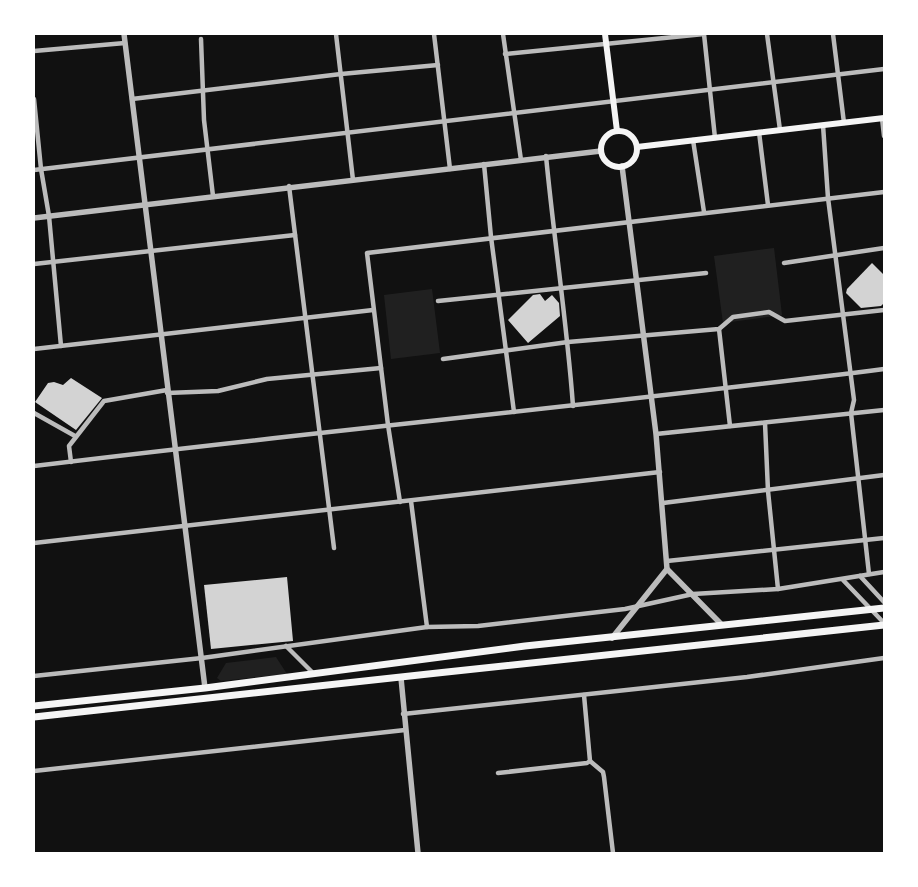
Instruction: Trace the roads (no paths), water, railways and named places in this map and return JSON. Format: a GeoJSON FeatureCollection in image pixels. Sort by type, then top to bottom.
{"type":"FeatureCollection","features":[{"type":"Feature","properties":{"kind":"main road"},"geometry":{"type":"LineString","coordinates":[[605,34],[617,131]]}},
{"type":"Feature","properties":{"kind":"main road"},"geometry":{"type":"LineString","coordinates":[[637,147],[883,118]]}},
{"type":"Feature","properties":{"kind":"main road"},"geometry":{"type":"LineString","coordinates":[[617,131],[628,133],[637,147],[635,156],[630,163],[622,166],[608,163],[601,151],[607,136],[617,131]]}},
{"type":"Feature","properties":{"kind":"main road"},"geometry":{"type":"LineString","coordinates":[[34,706],[205,688],[525,646],[884,608]]}},
{"type":"Feature","properties":{"kind":"main road"},"geometry":{"type":"LineString","coordinates":[[34,717],[401,678],[493,665],[884,624]]}},
{"type":"Feature","properties":{"kind":"street"},"geometry":{"type":"LineString","coordinates":[[124,34],[205,688]]}},
{"type":"Feature","properties":{"kind":"street"},"geometry":{"type":"LineString","coordinates":[[336,34],[353,180]]}},
{"type":"Feature","properties":{"kind":"street"},"geometry":{"type":"LineString","coordinates":[[434,34],[450,169]]}},
{"type":"Feature","properties":{"kind":"street"},"geometry":{"type":"LineString","coordinates":[[503,34],[521,160]]}},
{"type":"Feature","properties":{"kind":"street"},"geometry":{"type":"LineString","coordinates":[[505,54],[704,34],[716,138]]}},
{"type":"Feature","properties":{"kind":"street"},"geometry":{"type":"LineString","coordinates":[[767,34],[780,130]]}},
{"type":"Feature","properties":{"kind":"street"},"geometry":{"type":"LineString","coordinates":[[834,34],[844,123]]}},
{"type":"Feature","properties":{"kind":"street"},"geometry":{"type":"LineString","coordinates":[[201,40],[206,150],[213,196]]}},
{"type":"Feature","properties":{"kind":"street"},"geometry":{"type":"LineString","coordinates":[[34,51],[125,43]]}},
{"type":"Feature","properties":{"kind":"street"},"geometry":{"type":"LineString","coordinates":[[132,99],[341,74],[438,65]]}},
{"type":"Feature","properties":{"kind":"street"},"geometry":{"type":"LineString","coordinates":[[34,170],[884,69]]}},
{"type":"Feature","properties":{"kind":"street"},"geometry":{"type":"LineString","coordinates":[[34,99],[41,169],[49,216],[61,346]]}},
{"type":"Feature","properties":{"kind":"street"},"geometry":{"type":"LineString","coordinates":[[883,118],[884,136]]}},
{"type":"Feature","properties":{"kind":"street"},"geometry":{"type":"LineString","coordinates":[[823,125],[828,198],[854,400],[851,414],[868,574]]}},
{"type":"Feature","properties":{"kind":"street"},"geometry":{"type":"LineString","coordinates":[[759,132],[768,205]]}},
{"type":"Feature","properties":{"kind":"street"},"geometry":{"type":"LineString","coordinates":[[693,140],[704,212]]}},
{"type":"Feature","properties":{"kind":"street"},"geometry":{"type":"LineString","coordinates":[[34,218],[289,186],[601,151]]}},
{"type":"Feature","properties":{"kind":"street"},"geometry":{"type":"LineString","coordinates":[[546,156],[553,230],[568,342],[573,406]]}},
{"type":"Feature","properties":{"kind":"street"},"geometry":{"type":"LineString","coordinates":[[484,164],[491,237],[514,412]]}},
{"type":"Feature","properties":{"kind":"street"},"geometry":{"type":"LineString","coordinates":[[612,638],[636,605],[667,569],[656,434],[642,337],[622,166]]}},
{"type":"Feature","properties":{"kind":"street"},"geometry":{"type":"LineString","coordinates":[[289,186],[334,548]]}},
{"type":"Feature","properties":{"kind":"street"},"geometry":{"type":"LineString","coordinates":[[400,502],[388,424],[367,253],[628,220],[884,192]]}},
{"type":"Feature","properties":{"kind":"street"},"geometry":{"type":"LineString","coordinates":[[34,264],[295,234]]}},
{"type":"Feature","properties":{"kind":"street"},"geometry":{"type":"LineString","coordinates":[[784,263],[884,248]]}},
{"type":"Feature","properties":{"kind":"street"},"geometry":{"type":"LineString","coordinates":[[438,301],[561,286],[706,272]]}},
{"type":"Feature","properties":{"kind":"street"},"geometry":{"type":"LineString","coordinates":[[34,349],[374,310]]}},
{"type":"Feature","properties":{"kind":"street"},"geometry":{"type":"LineString","coordinates":[[443,359],[568,342],[719,329],[732,316],[769,312],[785,321],[844,316],[884,310]]}},
{"type":"Feature","properties":{"kind":"street"},"geometry":{"type":"LineString","coordinates":[[719,329],[730,426]]}},
{"type":"Feature","properties":{"kind":"street"},"geometry":{"type":"LineString","coordinates":[[71,462],[69,446],[104,401],[109,398],[167,392],[218,391],[267,379],[382,368]]}},
{"type":"Feature","properties":{"kind":"street"},"geometry":{"type":"LineString","coordinates":[[34,466],[388,424],[650,399],[884,369]]}},
{"type":"Feature","properties":{"kind":"street"},"geometry":{"type":"LineString","coordinates":[[656,434],[884,410]]}},
{"type":"Feature","properties":{"kind":"street"},"geometry":{"type":"LineString","coordinates":[[34,413],[75,436]]}},
{"type":"Feature","properties":{"kind":"street"},"geometry":{"type":"LineString","coordinates":[[765,423],[768,491],[778,589]]}},
{"type":"Feature","properties":{"kind":"street"},"geometry":{"type":"LineString","coordinates":[[34,543],[660,472]]}},
{"type":"Feature","properties":{"kind":"street"},"geometry":{"type":"LineString","coordinates":[[663,503],[884,475]]}},
{"type":"Feature","properties":{"kind":"street"},"geometry":{"type":"LineString","coordinates":[[411,501],[428,627]]}},
{"type":"Feature","properties":{"kind":"street"},"geometry":{"type":"LineString","coordinates":[[667,561],[884,538]]}},
{"type":"Feature","properties":{"kind":"street"},"geometry":{"type":"LineString","coordinates":[[667,569],[722,625]]}},
{"type":"Feature","properties":{"kind":"street"},"geometry":{"type":"LineString","coordinates":[[34,676],[202,658],[428,627],[478,626],[626,609],[636,605],[693,594],[778,589],[884,572]]}},
{"type":"Feature","properties":{"kind":"street"},"geometry":{"type":"LineString","coordinates":[[860,576],[884,602]]}},
{"type":"Feature","properties":{"kind":"street"},"geometry":{"type":"LineString","coordinates":[[843,580],[884,624]]}},
{"type":"Feature","properties":{"kind":"street"},"geometry":{"type":"LineString","coordinates":[[286,646],[314,674]]}},
{"type":"Feature","properties":{"kind":"street"},"geometry":{"type":"LineString","coordinates":[[403,714],[584,695],[884,658]]}},
{"type":"Feature","properties":{"kind":"street"},"geometry":{"type":"LineString","coordinates":[[401,678],[418,853]]}},
{"type":"Feature","properties":{"kind":"street"},"geometry":{"type":"LineString","coordinates":[[584,695],[590,761],[603,772],[612,853]]}},
{"type":"Feature","properties":{"kind":"street"},"geometry":{"type":"LineString","coordinates":[[34,771],[405,730]]}},
{"type":"Feature","properties":{"kind":"street"},"geometry":{"type":"LineString","coordinates":[[498,773],[587,763],[590,761]]}}]}
